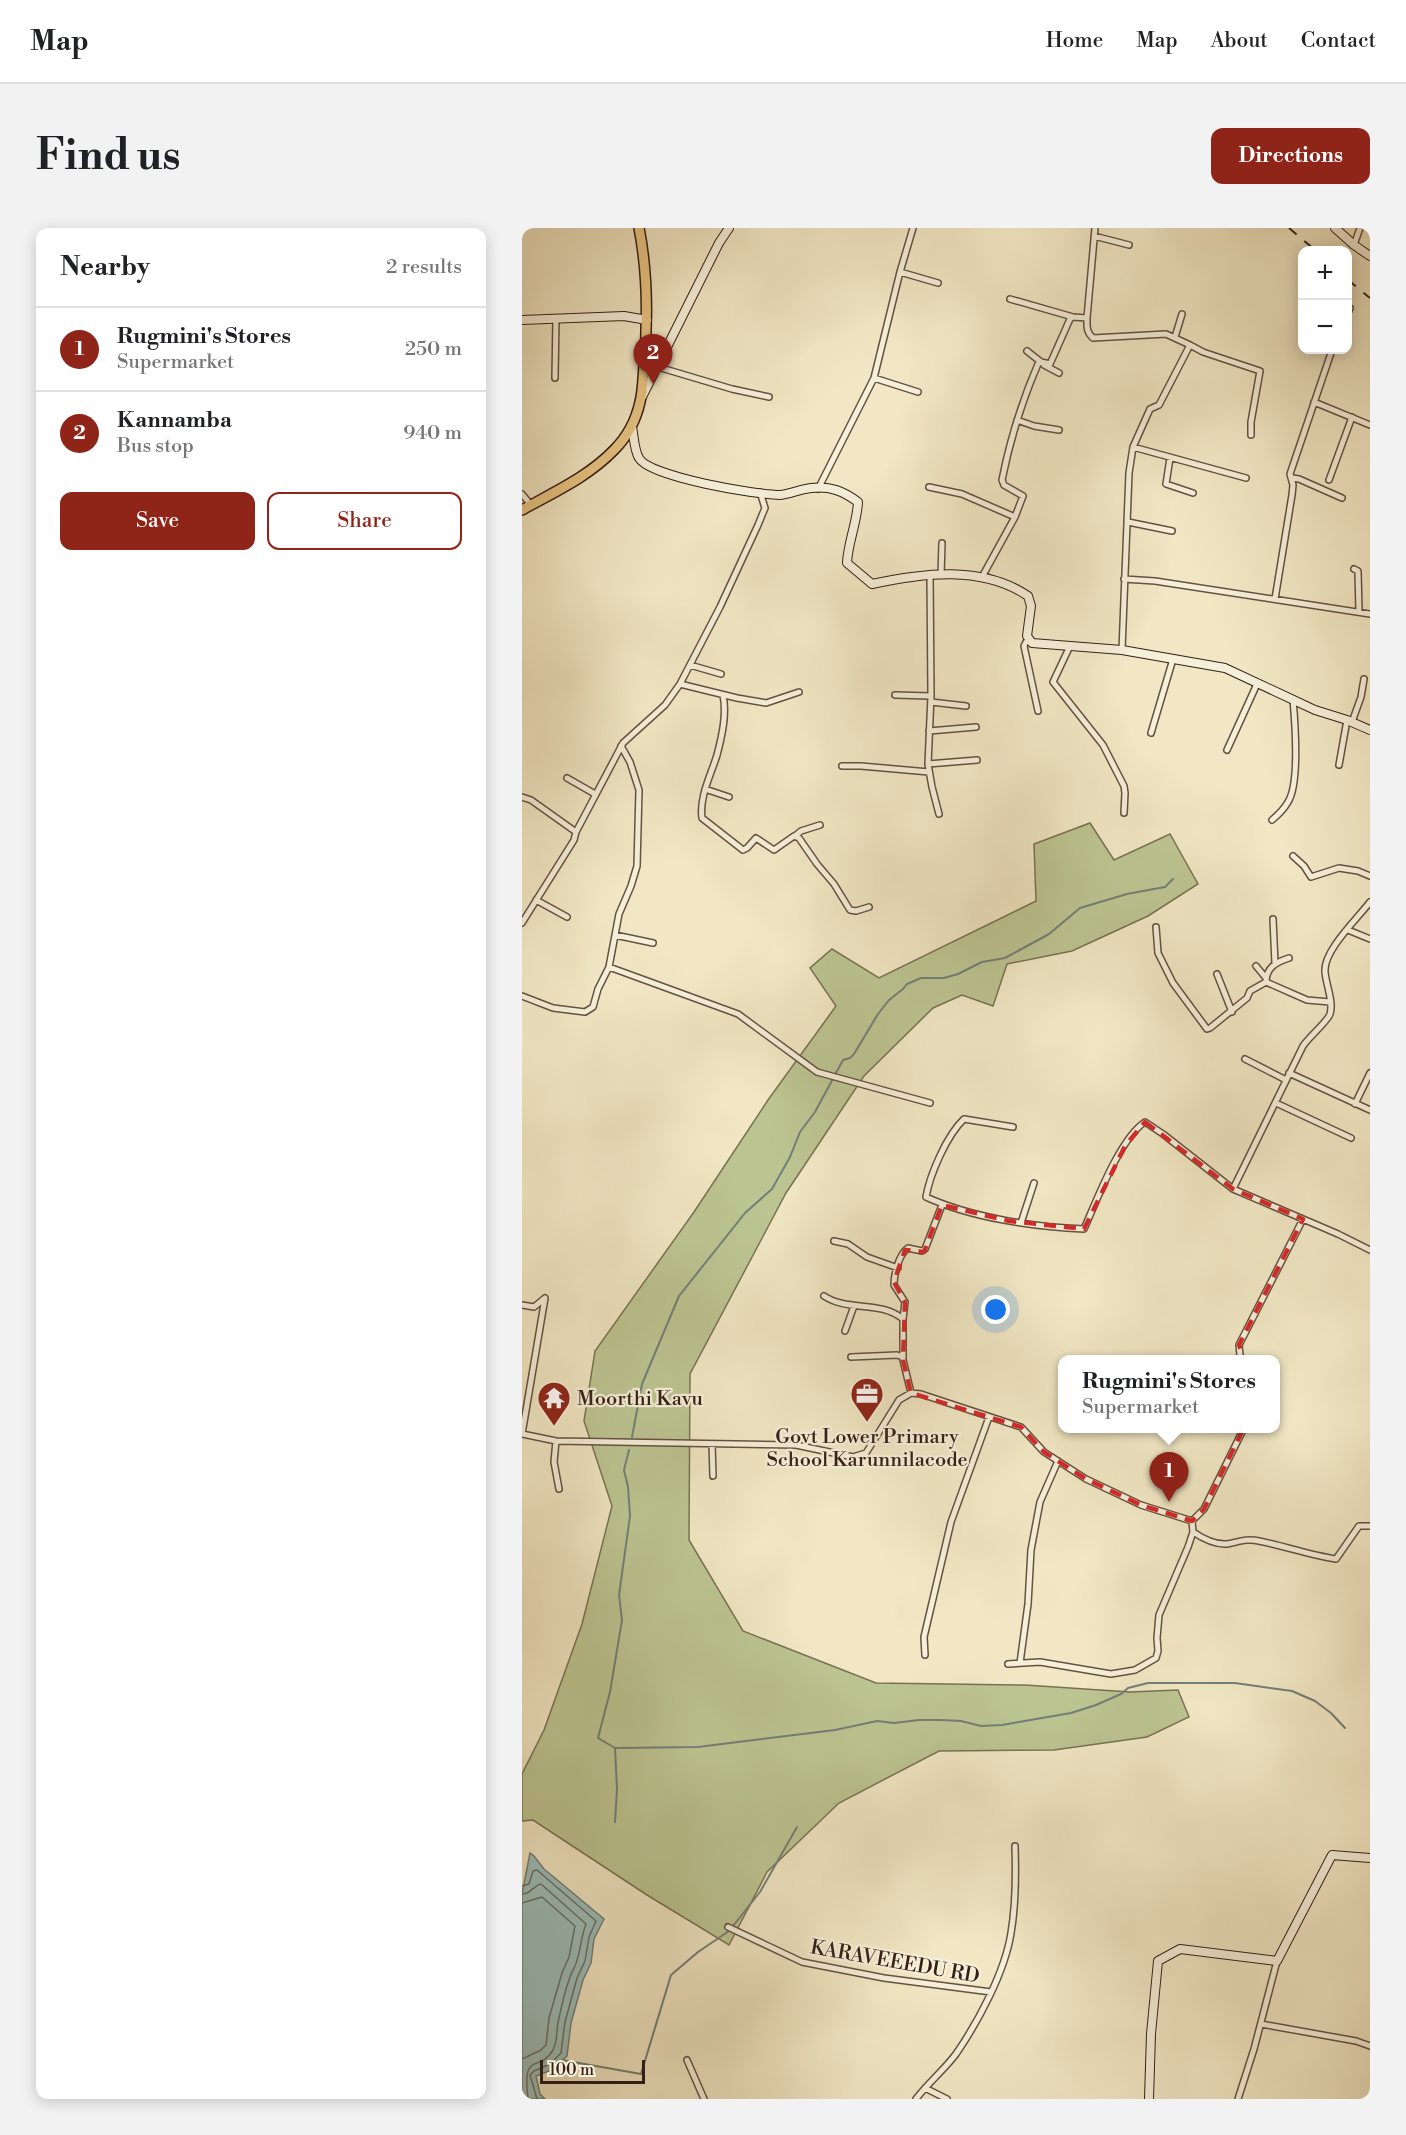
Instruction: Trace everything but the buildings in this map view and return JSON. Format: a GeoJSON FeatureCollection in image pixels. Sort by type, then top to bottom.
{"type":"FeatureCollection","features":[{"type":"Feature","properties":{"kind":"main road"},"geometry":{"type":"LineString","coordinates":[[639,228],[645,259],[647,320],[640,402]]}},
{"type":"Feature","properties":{"kind":"main road"},"geometry":{"type":"LineString","coordinates":[[526,507],[587,474],[615,449],[632,427],[640,402],[728,228]]}},
{"type":"Feature","properties":{"kind":"main road"},"geometry":{"type":"LineString","coordinates":[[1335,228],[1370,256]]}},
{"type":"Feature","properties":{"kind":"main road"},"geometry":{"type":"LineString","coordinates":[[522,320],[624,316],[647,320]]}},
{"type":"Feature","properties":{"kind":"main road"},"geometry":{"type":"LineString","coordinates":[[632,427],[639,459],[645,464],[684,479],[727,488],[780,495],[813,488],[842,491],[858,502],[858,517],[847,552],[847,563],[872,584],[908,576],[982,577],[1010,586],[1028,596],[1031,606],[1027,636],[1029,641],[1035,644],[1122,650],[1225,668],[1315,710],[1370,730]]}},
{"type":"Feature","properties":{"kind":"main road"},"geometry":{"type":"LineString","coordinates":[[1149,2099],[1151,2034],[1158,1961],[1180,1949],[1277,1962],[1332,1855],[1370,1858]]}},
{"type":"Feature","properties":{"kind":"street"},"geometry":{"type":"LineString","coordinates":[[819,489],[874,378],[913,228]]}},
{"type":"Feature","properties":{"kind":"street"},"geometry":{"type":"LineString","coordinates":[[1095,228],[1087,318],[1087,330],[1093,338],[1166,334],[1203,352],[1260,372],[1250,425],[1251,435]]}},
{"type":"Feature","properties":{"kind":"street"},"geometry":{"type":"LineString","coordinates":[[1354,245],[1360,228]]}},
{"type":"Feature","properties":{"kind":"street"},"geometry":{"type":"LineString","coordinates":[[1094,236],[1129,245]]}},
{"type":"Feature","properties":{"kind":"street"},"geometry":{"type":"LineString","coordinates":[[900,272],[938,284]]}},
{"type":"Feature","properties":{"kind":"street"},"geometry":{"type":"LineString","coordinates":[[1010,299],[1073,317],[1087,318]]}},
{"type":"Feature","properties":{"kind":"street"},"geometry":{"type":"LineString","coordinates":[[1175,337],[1182,314]]}},
{"type":"Feature","properties":{"kind":"street"},"geometry":{"type":"LineString","coordinates":[[1040,363],[1050,364],[1066,326],[1073,317]]}},
{"type":"Feature","properties":{"kind":"street"},"geometry":{"type":"LineString","coordinates":[[555,378],[556,318]]}},
{"type":"Feature","properties":{"kind":"street"},"geometry":{"type":"LineString","coordinates":[[1122,650],[1132,447],[1150,409],[1159,405],[1190,345]]}},
{"type":"Feature","properties":{"kind":"street"},"geometry":{"type":"LineString","coordinates":[[1027,351],[1040,363],[1059,373]]}},
{"type":"Feature","properties":{"kind":"street"},"geometry":{"type":"LineString","coordinates":[[1275,599],[1292,495],[1290,474],[1331,354]]}},
{"type":"Feature","properties":{"kind":"street"},"geometry":{"type":"LineString","coordinates":[[982,577],[1015,517],[1023,496],[1004,485],[1002,480],[1017,420],[1032,377],[1040,363]]}},
{"type":"Feature","properties":{"kind":"street"},"geometry":{"type":"LineString","coordinates":[[658,367],[732,389],[769,397]]}},
{"type":"Feature","properties":{"kind":"street"},"geometry":{"type":"LineString","coordinates":[[874,378],[918,392]]}},
{"type":"Feature","properties":{"kind":"street"},"geometry":{"type":"LineString","coordinates":[[1314,402],[1370,425]]}},
{"type":"Feature","properties":{"kind":"street"},"geometry":{"type":"LineString","coordinates":[[1329,480],[1352,417]]}},
{"type":"Feature","properties":{"kind":"street"},"geometry":{"type":"LineString","coordinates":[[1017,420],[1034,426],[1059,430]]}},
{"type":"Feature","properties":{"kind":"street"},"geometry":{"type":"LineString","coordinates":[[1132,447],[1246,478]]}},
{"type":"Feature","properties":{"kind":"street"},"geometry":{"type":"LineString","coordinates":[[1170,458],[1166,484],[1193,493]]}},
{"type":"Feature","properties":{"kind":"street"},"geometry":{"type":"LineString","coordinates":[[1292,478],[1342,498]]}},
{"type":"Feature","properties":{"kind":"street"},"geometry":{"type":"LineString","coordinates":[[929,487],[962,494],[1015,517]]}},
{"type":"Feature","properties":{"kind":"street"},"geometry":{"type":"LineString","coordinates":[[522,923],[574,840],[576,831],[621,746],[643,723],[665,705],[680,684],[738,572],[758,525],[765,508],[760,492]]}},
{"type":"Feature","properties":{"kind":"street"},"geometry":{"type":"LineString","coordinates":[[522,494],[526,507]]}},
{"type":"Feature","properties":{"kind":"street"},"geometry":{"type":"LineString","coordinates":[[1128,522],[1172,531]]}},
{"type":"Feature","properties":{"kind":"street"},"geometry":{"type":"LineString","coordinates":[[941,575],[942,543]]}},
{"type":"Feature","properties":{"kind":"street"},"geometry":{"type":"LineString","coordinates":[[1354,569],[1358,571],[1359,612]]}},
{"type":"Feature","properties":{"kind":"street"},"geometry":{"type":"LineString","coordinates":[[930,575],[931,699],[928,764],[939,814]]}},
{"type":"Feature","properties":{"kind":"street"},"geometry":{"type":"LineString","coordinates":[[1124,579],[1370,614]]}},
{"type":"Feature","properties":{"kind":"street"},"geometry":{"type":"LineString","coordinates":[[1029,641],[1024,646],[1038,711]]}},
{"type":"Feature","properties":{"kind":"street"},"geometry":{"type":"LineString","coordinates":[[1070,646],[1053,682],[1103,745],[1124,786],[1124,813]]}},
{"type":"Feature","properties":{"kind":"street"},"geometry":{"type":"LineString","coordinates":[[1151,733],[1173,659]]}},
{"type":"Feature","properties":{"kind":"street"},"geometry":{"type":"LineString","coordinates":[[690,665],[721,674]]}},
{"type":"Feature","properties":{"kind":"street"},"geometry":{"type":"LineString","coordinates":[[1339,765],[1350,721],[1361,697],[1364,679]]}},
{"type":"Feature","properties":{"kind":"street"},"geometry":{"type":"LineString","coordinates":[[680,684],[766,703],[799,692]]}},
{"type":"Feature","properties":{"kind":"street"},"geometry":{"type":"LineString","coordinates":[[1227,750],[1257,684]]}},
{"type":"Feature","properties":{"kind":"street"},"geometry":{"type":"LineString","coordinates":[[723,695],[725,706],[721,732],[717,755],[705,789],[701,810],[702,818],[740,848],[747,849],[756,837],[774,850],[801,831],[820,825]]}},
{"type":"Feature","properties":{"kind":"street"},"geometry":{"type":"LineString","coordinates":[[895,695],[966,706]]}},
{"type":"Feature","properties":{"kind":"street"},"geometry":{"type":"LineString","coordinates":[[1272,820],[1289,801],[1293,788],[1296,724],[1293,699]]}},
{"type":"Feature","properties":{"kind":"street"},"geometry":{"type":"LineString","coordinates":[[929,731],[976,728]]}},
{"type":"Feature","properties":{"kind":"street"},"geometry":{"type":"LineString","coordinates":[[522,996],[553,1008],[585,1012],[593,1007],[598,989],[609,967],[618,914],[637,866],[639,790],[630,762],[621,746]]}},
{"type":"Feature","properties":{"kind":"street"},"geometry":{"type":"LineString","coordinates":[[928,764],[977,760]]}},
{"type":"Feature","properties":{"kind":"street"},"geometry":{"type":"LineString","coordinates":[[842,766],[929,772]]}},
{"type":"Feature","properties":{"kind":"street"},"geometry":{"type":"LineString","coordinates":[[567,778],[595,794]]}},
{"type":"Feature","properties":{"kind":"street"},"geometry":{"type":"LineString","coordinates":[[705,789],[729,797]]}},
{"type":"Feature","properties":{"kind":"street"},"geometry":{"type":"LineString","coordinates":[[522,797],[531,800],[576,831]]}},
{"type":"Feature","properties":{"kind":"street"},"geometry":{"type":"LineString","coordinates":[[795,836],[799,838],[834,884],[850,910],[856,911],[869,907]]}},
{"type":"Feature","properties":{"kind":"street"},"geometry":{"type":"LineString","coordinates":[[1293,856],[1304,866],[1311,878],[1339,868],[1358,871],[1370,876]]}},
{"type":"Feature","properties":{"kind":"street"},"geometry":{"type":"LineString","coordinates":[[536,900],[567,917]]}},
{"type":"Feature","properties":{"kind":"street"},"geometry":{"type":"LineString","coordinates":[[1233,1189],[1309,1036],[1328,1019],[1331,1012],[1324,971],[1330,952],[1370,903]]}},
{"type":"Feature","properties":{"kind":"street"},"geometry":{"type":"LineString","coordinates":[[1273,919],[1275,964]]}},
{"type":"Feature","properties":{"kind":"street"},"geometry":{"type":"LineString","coordinates":[[1156,927],[1158,953],[1173,983],[1205,1027],[1210,1028],[1232,1012],[1247,998],[1250,991],[1266,980],[1270,969],[1275,964],[1289,958]]}},
{"type":"Feature","properties":{"kind":"street"},"geometry":{"type":"LineString","coordinates":[[1348,930],[1370,939]]}},
{"type":"Feature","properties":{"kind":"street"},"geometry":{"type":"LineString","coordinates":[[615,935],[653,943]]}},
{"type":"Feature","properties":{"kind":"street"},"geometry":{"type":"LineString","coordinates":[[1256,966],[1266,980],[1307,1000],[1330,1002]]}},
{"type":"Feature","properties":{"kind":"street"},"geometry":{"type":"LineString","coordinates":[[609,967],[738,1014],[818,1072],[930,1103]]}},
{"type":"Feature","properties":{"kind":"street"},"geometry":{"type":"LineString","coordinates":[[1217,974],[1232,1012]]}},
{"type":"Feature","properties":{"kind":"street"},"geometry":{"type":"LineString","coordinates":[[1245,1059],[1286,1080]]}},
{"type":"Feature","properties":{"kind":"street"},"geometry":{"type":"LineString","coordinates":[[1289,1073],[1370,1110]]}},
{"type":"Feature","properties":{"kind":"street"},"geometry":{"type":"LineString","coordinates":[[1355,1104],[1370,1073]]}},
{"type":"Feature","properties":{"kind":"street"},"geometry":{"type":"LineString","coordinates":[[1276,1103],[1351,1138]]}},
{"type":"Feature","properties":{"kind":"street"},"geometry":{"type":"LineString","coordinates":[[1013,1127],[964,1119],[956,1127],[934,1170],[926,1197],[942,1205],[1021,1223],[1084,1229],[1108,1175],[1125,1146],[1140,1125],[1145,1122],[1233,1189],[1370,1250]]}},
{"type":"Feature","properties":{"kind":"street"},"geometry":{"type":"LineString","coordinates":[[1021,1223],[1034,1183]]}},
{"type":"Feature","properties":{"kind":"street"},"geometry":{"type":"LineString","coordinates":[[911,1393],[903,1357],[905,1302],[894,1285],[904,1250],[908,1248],[922,1251],[926,1249],[942,1205]]}},
{"type":"Feature","properties":{"kind":"street"},"geometry":{"type":"LineString","coordinates":[[1240,1355],[1239,1345],[1303,1220]]}},
{"type":"Feature","properties":{"kind":"street"},"geometry":{"type":"LineString","coordinates":[[834,1241],[848,1244],[867,1257],[898,1268]]}},
{"type":"Feature","properties":{"kind":"street"},"geometry":{"type":"LineString","coordinates":[[824,1296],[854,1306],[871,1306],[899,1315],[903,1319]]}},
{"type":"Feature","properties":{"kind":"street"},"geometry":{"type":"LineString","coordinates":[[522,1305],[534,1307],[545,1298],[522,1434],[556,1441],[796,1445],[854,1457],[866,1454],[899,1400],[911,1393],[921,1394],[1021,1426],[1044,1452],[1086,1479],[1141,1505],[1192,1521]]}},
{"type":"Feature","properties":{"kind":"street"},"geometry":{"type":"LineString","coordinates":[[845,1331],[854,1306]]}},
{"type":"Feature","properties":{"kind":"street"},"geometry":{"type":"LineString","coordinates":[[851,1357],[897,1355],[903,1357]]}},
{"type":"Feature","properties":{"kind":"street"},"geometry":{"type":"LineString","coordinates":[[925,1655],[924,1637],[951,1522],[989,1417]]}},
{"type":"Feature","properties":{"kind":"street"},"geometry":{"type":"LineString","coordinates":[[1008,1664],[1040,1662],[1111,1674],[1135,1670],[1156,1658],[1160,1615],[1192,1532],[1192,1521],[1204,1509],[1242,1433]]}},
{"type":"Feature","properties":{"kind":"street"},"geometry":{"type":"LineString","coordinates":[[556,1441],[555,1462],[559,1489]]}},
{"type":"Feature","properties":{"kind":"street"},"geometry":{"type":"LineString","coordinates":[[712,1444],[713,1476]]}},
{"type":"Feature","properties":{"kind":"street"},"geometry":{"type":"LineString","coordinates":[[1020,1663],[1028,1604],[1031,1550],[1040,1502],[1058,1461]]}},
{"type":"Feature","properties":{"kind":"street"},"geometry":{"type":"LineString","coordinates":[[1192,1532],[1205,1540],[1225,1544],[1241,1539],[1257,1540],[1314,1556],[1336,1558],[1359,1526],[1370,1526]]}},
{"type":"Feature","properties":{"kind":"street"},"geometry":{"type":"LineString","coordinates":[[916,2099],[955,2055],[991,1992],[1007,1952],[1017,1890],[1015,1846]]}},
{"type":"Feature","properties":{"kind":"street","name":"KARAVEEEDU RD"},"geometry":{"type":"LineString","coordinates":[[728,1927],[802,1962],[884,1978],[991,1992]]}},
{"type":"Feature","properties":{"kind":"street"},"geometry":{"type":"LineString","coordinates":[[1238,2099],[1277,1962]]}},
{"type":"Feature","properties":{"kind":"street"},"geometry":{"type":"LineString","coordinates":[[1261,2024],[1356,2041],[1370,2046]]}},
{"type":"Feature","properties":{"kind":"street"},"geometry":{"type":"LineString","coordinates":[[687,2060],[704,2099]]}},
{"type":"Feature","properties":{"kind":"street"},"geometry":{"type":"LineString","coordinates":[[925,2088],[948,2099]]}},
{"type":"Feature","properties":{"kind":"highlighted area"},"geometry":{"type":"Polygon","coordinates":[[[1145,1122],[1233,1189],[1303,1219],[1239,1345],[1257,1390],[1255,1405],[1204,1509],[1192,1521],[1141,1505],[1086,1479],[1044,1452],[1021,1427],[911,1393],[903,1360],[905,1302],[894,1282],[905,1250],[924,1252],[942,1205],[1009,1221],[1084,1229],[1125,1146],[1145,1122]]]}},
{"type":"Feature","properties":{"kind":"green space"},"geometry":{"type":"Polygon","coordinates":[[[1090,823],[1114,860],[1170,834],[1198,884],[1148,916],[1072,951],[1007,964],[993,1006],[962,995],[933,1008],[864,1076],[786,1193],[690,1374],[689,1540],[743,1631],[876,1683],[1025,1685],[1130,1692],[1178,1690],[1189,1717],[1147,1737],[1054,1750],[939,1751],[839,1803],[767,1872],[729,1945],[647,1895],[533,1820],[522,1821],[522,1774],[544,1730],[582,1624],[612,1506],[584,1421],[595,1351],[694,1212],[768,1100],[836,1006],[810,968],[832,949],[879,978],[1036,901],[1034,844],[1090,823]]]}},
{"type":"Feature","properties":{"kind":"water"},"geometry":{"type":"Polygon","coordinates":[[[530,1853],[544,1869],[604,1919],[594,1939],[591,1963],[583,1980],[571,2023],[567,2056],[554,2069],[536,2076],[540,2094],[545,2099],[522,2099],[522,1894],[530,1853]]]}},
{"type":"Feature","properties":{"kind":"waterway"},"geometry":{"type":"LineString","coordinates":[[632,1437],[642,1384],[679,1296],[745,1213],[772,1189],[790,1157],[800,1132],[815,1112],[843,1060],[854,1054],[889,1000],[907,984],[921,978],[944,978],[982,962],[1005,958],[1049,934],[1080,908],[1127,894],[1165,887],[1173,879]]}},
{"type":"Feature","properties":{"kind":"waterway"},"geometry":{"type":"LineString","coordinates":[[615,1822],[617,1789],[615,1748],[598,1738],[610,1692],[622,1620],[619,1595],[630,1516],[624,1470],[629,1450]]}},
{"type":"Feature","properties":{"kind":"waterway"},"geometry":{"type":"LineString","coordinates":[[615,1748],[698,1747],[835,1730],[877,1721],[894,1723],[941,1720],[961,1721],[981,1726],[1002,1725],[1071,1713],[1096,1705],[1121,1694],[1128,1688],[1148,1683],[1235,1683],[1292,1691],[1315,1701],[1345,1728]]}},
{"type":"Feature","properties":{"kind":"waterway"},"geometry":{"type":"LineString","coordinates":[[562,2060],[641,2074],[671,1975],[698,1952],[729,1931],[760,1892],[797,1827]]}},
{"type":"Feature","properties":{"kind":"railway"},"geometry":{"type":"LineString","coordinates":[[1289,228],[1310,246]]}},
{"type":"Feature","properties":{"kind":"railway"},"geometry":{"type":"LineString","coordinates":[[1352,283],[1370,298]]}},
{"type":"Feature","properties":{"kind":"place","name":"Kannamba"},"geometry":{"type":"Point","coordinates":[653,384]}},
{"type":"Feature","properties":{"kind":"place","name":"Govt Lower Primary School Karunnilacode"},"geometry":{"type":"Point","coordinates":[867,1423]}},
{"type":"Feature","properties":{"kind":"place","name":"Moorthi Kavu"},"geometry":{"type":"Point","coordinates":[554,1427]}},
{"type":"Feature","properties":{"kind":"place","name":"Rugmini's Stores"},"geometry":{"type":"Point","coordinates":[1169,1502]}}]}
